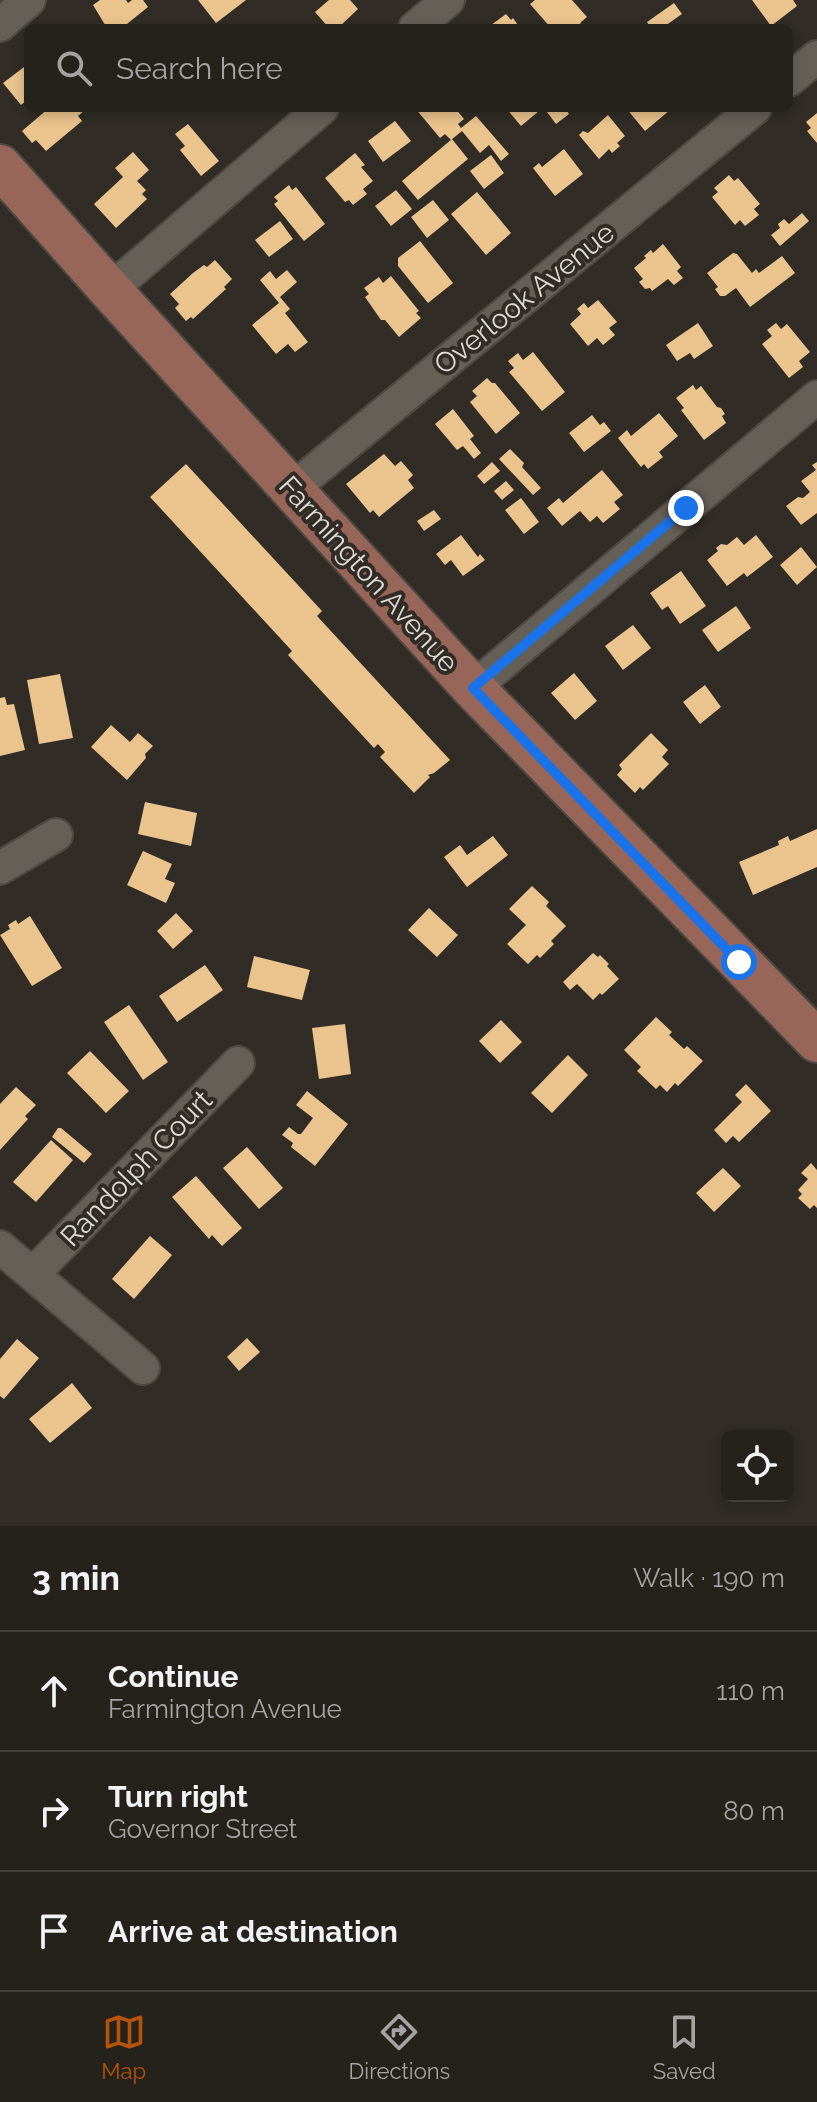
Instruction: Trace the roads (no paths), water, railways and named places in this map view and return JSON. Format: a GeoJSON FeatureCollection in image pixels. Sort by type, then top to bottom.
{"type":"FeatureCollection","features":[{"type":"Feature","properties":{"kind":"main road","name":"Farmington Avenue"},"geometry":{"type":"LineString","coordinates":[[0,166],[473,688],[817,1041]]}},
{"type":"Feature","properties":{"kind":"street"},"geometry":{"type":"LineString","coordinates":[[0,25],[29,0]]}},
{"type":"Feature","properties":{"kind":"street"},"geometry":{"type":"LineString","coordinates":[[420,24],[448,0]]}},
{"type":"Feature","properties":{"kind":"street"},"geometry":{"type":"LineString","coordinates":[[793,77],[817,57]]}},
{"type":"Feature","properties":{"kind":"street"},"geometry":{"type":"LineString","coordinates":[[110,290],[317,112]]}},
{"type":"Feature","properties":{"kind":"street","name":"Overlook Avenue"},"geometry":{"type":"LineString","coordinates":[[292,489],[750,112]]}},
{"type":"Feature","properties":{"kind":"street"},"geometry":{"type":"LineString","coordinates":[[473,688],[817,397]]}},
{"type":"Feature","properties":{"kind":"street"},"geometry":{"type":"LineString","coordinates":[[0,868],[56,835]]}},
{"type":"Feature","properties":{"kind":"street","name":"Randolph Court"},"geometry":{"type":"LineString","coordinates":[[33,1274],[238,1063]]}},
{"type":"Feature","properties":{"kind":"street"},"geometry":{"type":"LineString","coordinates":[[0,1247],[143,1368]]}}]}
